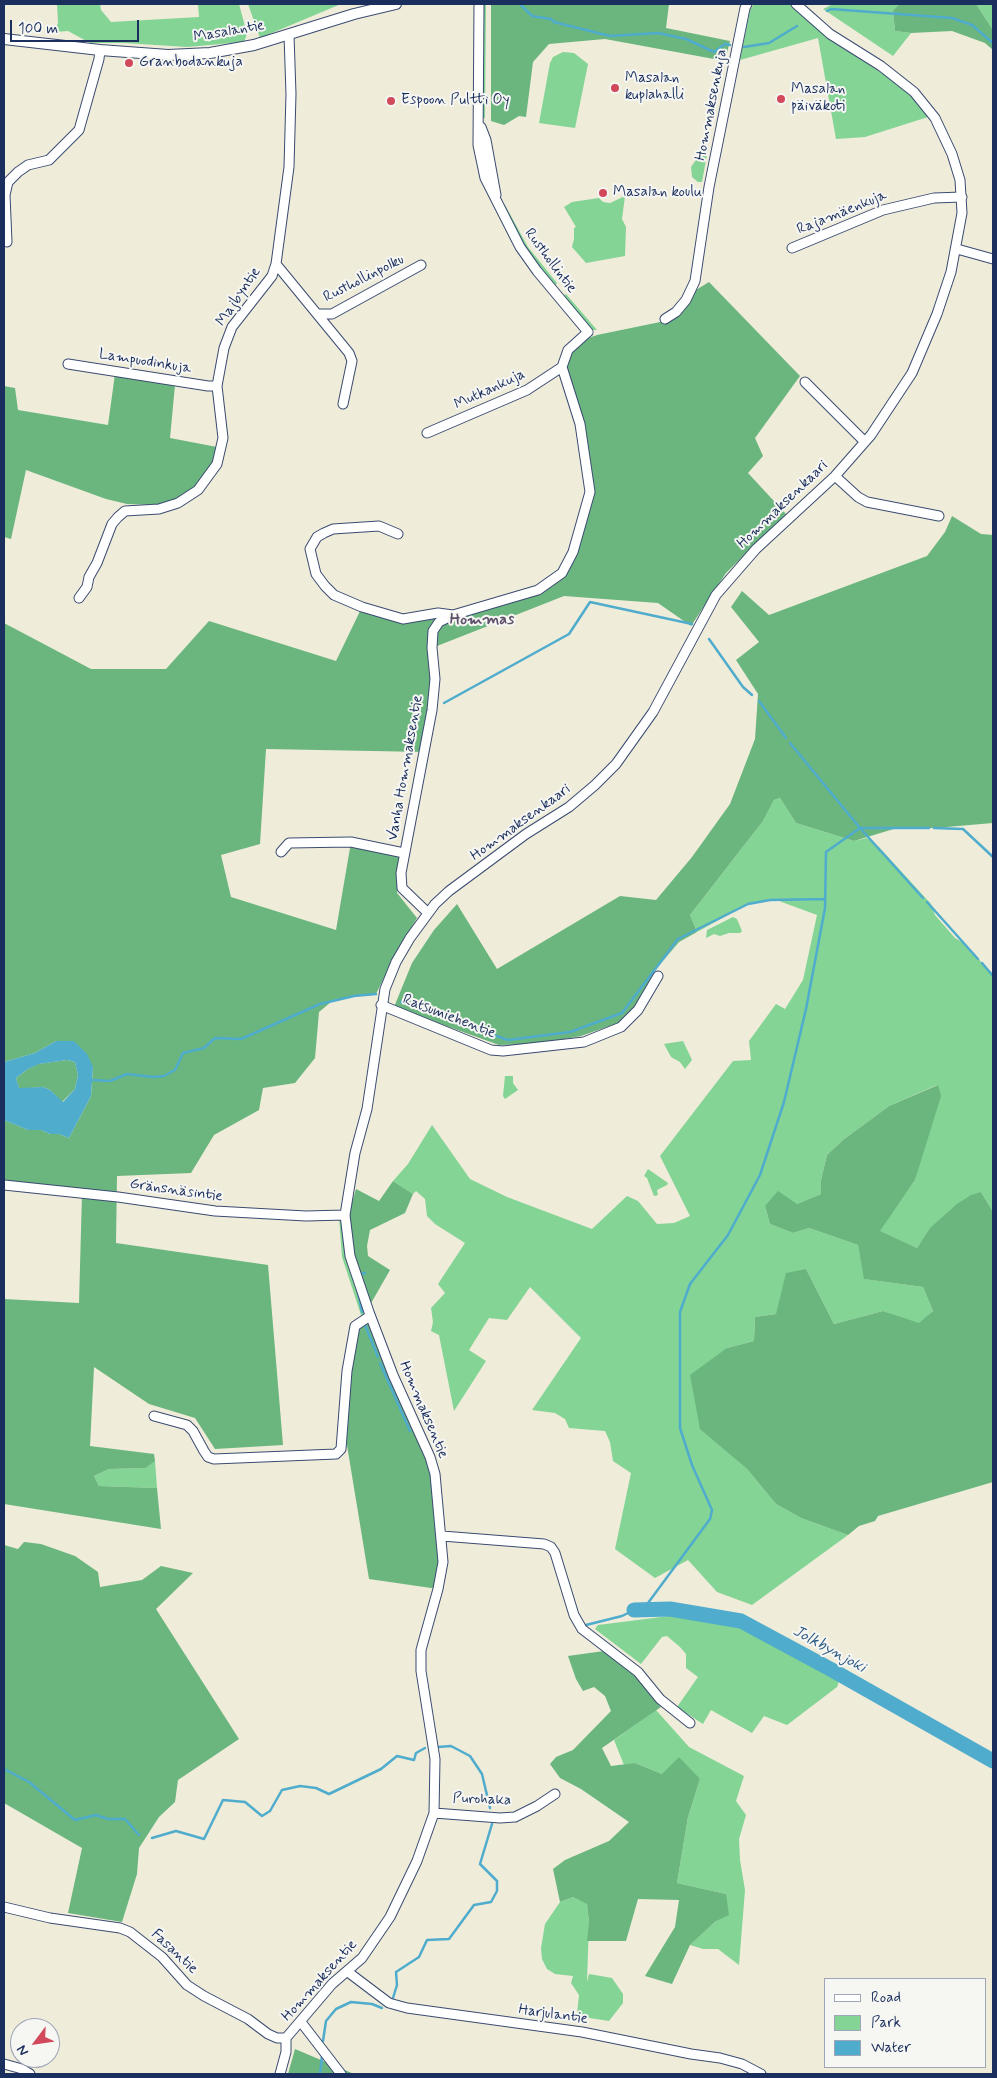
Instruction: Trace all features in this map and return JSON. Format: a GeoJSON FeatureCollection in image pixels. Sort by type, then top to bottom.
{"type":"FeatureCollection","features":[{"type":"Feature","properties":{"kind":"street","name":"Masalantie"},"geometry":{"type":"LineString","coordinates":[[4,38],[100,50],[168,55],[210,53],[239,48],[289,35],[354,14],[396,4]]}},
{"type":"Feature","properties":{"kind":"street","name":"Rusthollintie"},"geometry":{"type":"LineString","coordinates":[[479,4],[478,146],[480,164],[496,202],[520,247],[537,271],[588,332],[568,350],[562,367]]}},
{"type":"Feature","properties":{"kind":"street","name":"Hommaksenkuja"},"geometry":{"type":"LineString","coordinates":[[665,319],[676,312],[686,300],[695,281],[709,188],[747,4]]}},
{"type":"Feature","properties":{"kind":"street","name":"Hommaksenkaari"},"geometry":{"type":"LineString","coordinates":[[385,989],[396,962],[410,938],[428,913],[449,892],[526,834],[569,807],[616,764],[653,712],[716,594],[756,549],[835,476],[865,442],[912,373],[937,314],[957,249],[962,213],[960,180],[945,137],[935,118],[914,92],[881,66],[830,34],[796,4]]}},
{"type":"Feature","properties":{"kind":"street","name":"Majbyntie"},"geometry":{"type":"LineString","coordinates":[[79,598],[87,587],[89,577],[97,563],[112,524],[125,511],[159,509],[178,503],[198,490],[217,464],[221,452],[222,414],[217,386],[224,348],[232,327],[272,276],[276,264],[289,167],[291,85],[289,35]]}},
{"type":"Feature","properties":{"kind":"street"},"geometry":{"type":"LineString","coordinates":[[7,242],[5,195],[8,182],[28,165],[49,160],[79,130],[100,59],[100,50]]}},
{"type":"Feature","properties":{"kind":"street","name":"Rajamäenkuja"},"geometry":{"type":"LineString","coordinates":[[792,248],[882,210],[934,198],[962,197]]}},
{"type":"Feature","properties":{"kind":"street"},"geometry":{"type":"LineString","coordinates":[[957,249],[993,259]]}},
{"type":"Feature","properties":{"kind":"street"},"geometry":{"type":"LineString","coordinates":[[276,264],[319,314],[349,353],[352,361],[343,404]]}},
{"type":"Feature","properties":{"kind":"street","name":"Rusthollinpolku"},"geometry":{"type":"LineString","coordinates":[[319,314],[332,314],[421,265]]}},
{"type":"Feature","properties":{"kind":"street","name":"Lampuodinkuja"},"geometry":{"type":"LineString","coordinates":[[68,364],[217,386]]}},
{"type":"Feature","properties":{"kind":"street","name":"Mutkankuja"},"geometry":{"type":"LineString","coordinates":[[428,433],[527,390],[562,367]]}},
{"type":"Feature","properties":{"kind":"street","name":"Vanha Hommaksentie"},"geometry":{"type":"LineString","coordinates":[[428,913],[402,888],[401,873],[432,710],[435,679],[432,648],[433,632],[440,622],[453,615],[538,590],[562,573],[573,552],[590,492],[580,424],[562,367]]}},
{"type":"Feature","properties":{"kind":"street"},"geometry":{"type":"LineString","coordinates":[[805,382],[865,442]]}},
{"type":"Feature","properties":{"kind":"street"},"geometry":{"type":"LineString","coordinates":[[835,476],[853,493],[867,502],[939,516]]}},
{"type":"Feature","properties":{"kind":"street"},"geometry":{"type":"LineString","coordinates":[[398,534],[379,526],[333,529],[324,533],[317,537],[310,550],[316,574],[334,595],[349,603],[371,610],[403,619],[438,613],[453,615]]}},
{"type":"Feature","properties":{"kind":"street"},"geometry":{"type":"LineString","coordinates":[[281,852],[289,843],[351,842],[404,853]]}},
{"type":"Feature","properties":{"kind":"street","name":"Ratsumiehentie"},"geometry":{"type":"LineString","coordinates":[[381,1005],[490,1050],[503,1051],[584,1042],[621,1028],[638,1010],[658,976]]}},
{"type":"Feature","properties":{"kind":"street","name":"Hommaksentie"},"geometry":{"type":"LineString","coordinates":[[286,2038],[332,1984],[362,1958],[390,1917],[417,1861],[434,1813],[435,1759],[421,1671],[421,1650],[438,1589],[443,1562],[435,1474],[430,1457],[385,1355],[356,1276],[350,1256],[345,1214],[355,1153],[367,1109],[381,1005],[385,989]]}},
{"type":"Feature","properties":{"kind":"street","name":"Gränsnäsintie"},"geometry":{"type":"LineString","coordinates":[[4,1185],[118,1197],[215,1211],[306,1216],[345,1214]]}},
{"type":"Feature","properties":{"kind":"street"},"geometry":{"type":"LineString","coordinates":[[154,1416],[187,1425],[193,1430],[208,1457],[214,1459],[336,1454],[341,1449],[347,1371],[355,1326],[370,1316]]}},
{"type":"Feature","properties":{"kind":"street"},"geometry":{"type":"LineString","coordinates":[[442,1536],[551,1546],[555,1552],[574,1615],[582,1629],[638,1672],[660,1699],[690,1722]]}},
{"type":"Feature","properties":{"kind":"street","name":"Purohaka"},"geometry":{"type":"LineString","coordinates":[[434,1813],[500,1818],[515,1817],[537,1806],[554,1794]]}},
{"type":"Feature","properties":{"kind":"street","name":"Fasantie"},"geometry":{"type":"LineString","coordinates":[[4,1907],[50,1918],[120,1928],[130,1932],[162,1957],[187,1985],[248,2019],[268,2034],[286,2038]]}},
{"type":"Feature","properties":{"kind":"street","name":"Harjulantie"},"geometry":{"type":"LineString","coordinates":[[348,1972],[389,2003],[407,2008],[582,2032],[720,2058],[742,2064],[761,2074]]}},
{"type":"Feature","properties":{"kind":"street"},"geometry":{"type":"LineString","coordinates":[[301,2022],[341,2074]]}},
{"type":"Feature","properties":{"kind":"street"},"geometry":{"type":"LineString","coordinates":[[280,2074],[286,2052],[286,2038]]}},
{"type":"Feature","properties":{"kind":"street"},"geometry":{"type":"LineString","coordinates":[[4,2064],[22,2069],[30,2074]]}},
{"type":"Feature","properties":{"kind":"green space"},"geometry":{"type":"Polygon","coordinates":[[[57,4],[100,4],[101,10],[111,22],[199,17],[198,4],[239,4],[247,34],[244,42],[187,47],[90,43],[68,31],[54,32],[58,23],[57,4]]]}},
{"type":"Feature","properties":{"kind":"green space"},"geometry":{"type":"Polygon","coordinates":[[[248,4],[341,4],[260,38],[248,4]]]}},
{"type":"Feature","properties":{"kind":"green space"},"geometry":{"type":"Polygon","coordinates":[[[482,4],[486,4],[485,118],[482,118],[482,4]]]}},
{"type":"Feature","properties":{"kind":"green space"},"geometry":{"type":"Polygon","coordinates":[[[491,4],[669,4],[666,28],[730,41],[725,61],[605,39],[549,44],[533,62],[526,117],[519,116],[504,125],[491,121],[491,4]]]}},
{"type":"Feature","properties":{"kind":"green space"},"geometry":{"type":"Polygon","coordinates":[[[754,4],[791,4],[828,37],[913,97],[928,117],[865,137],[836,139],[818,38],[740,60],[750,10],[754,4]]]}},
{"type":"Feature","properties":{"kind":"green space"},"geometry":{"type":"Polygon","coordinates":[[[833,4],[900,4],[893,10],[895,31],[911,33],[893,56],[823,9],[833,4]]]}},
{"type":"Feature","properties":{"kind":"green space"},"geometry":{"type":"Polygon","coordinates":[[[900,4],[976,4],[993,30],[993,50],[985,43],[952,31],[911,33],[895,31],[893,10],[900,4]]]}},
{"type":"Feature","properties":{"kind":"green space"},"geometry":{"type":"Polygon","coordinates":[[[976,4],[993,4],[993,30],[976,4]]]}},
{"type":"Feature","properties":{"kind":"green space"},"geometry":{"type":"Polygon","coordinates":[[[563,52],[574,53],[588,64],[575,128],[539,123],[550,63],[553,57],[563,52]]]}},
{"type":"Feature","properties":{"kind":"green space"},"geometry":{"type":"Polygon","coordinates":[[[708,149],[702,182],[698,182],[692,177],[691,167],[698,157],[708,149]]]}},
{"type":"Feature","properties":{"kind":"green space"},"geometry":{"type":"Polygon","coordinates":[[[625,196],[622,219],[626,227],[625,256],[586,263],[572,247],[574,228],[576,227],[564,207],[572,202],[599,198],[603,202],[610,203],[625,196]]]}},
{"type":"Feature","properties":{"kind":"green space"},"geometry":{"type":"Polygon","coordinates":[[[505,205],[528,247],[557,283],[555,286],[525,249],[503,209],[505,205]]]}},
{"type":"Feature","properties":{"kind":"green space"},"geometry":{"type":"Polygon","coordinates":[[[709,282],[800,376],[755,438],[763,456],[748,473],[786,514],[726,573],[691,626],[658,603],[564,596],[432,648],[435,679],[425,752],[266,749],[260,844],[221,855],[231,897],[336,930],[351,842],[404,853],[397,893],[417,918],[397,951],[376,994],[354,996],[331,1002],[319,1012],[315,1058],[295,1083],[263,1088],[259,1110],[214,1135],[191,1173],[117,1176],[116,1243],[268,1265],[283,1445],[215,1449],[195,1418],[149,1404],[94,1367],[90,1446],[154,1454],[155,1461],[146,1468],[109,1469],[94,1476],[99,1486],[157,1488],[161,1529],[4,1504],[4,1299],[79,1303],[82,1194],[4,1185],[4,1120],[28,1130],[41,1130],[69,1138],[91,1096],[93,1067],[56,1041],[35,1053],[4,1062],[4,623],[91,669],[166,669],[209,621],[336,661],[362,607],[403,619],[453,615],[538,590],[562,573],[590,492],[580,424],[562,367],[568,350],[580,341],[597,335],[670,320],[685,309],[696,290],[709,282]]]}},
{"type":"Feature","properties":{"kind":"green space"},"geometry":{"type":"Polygon","coordinates":[[[566,294],[597,330],[592,330],[563,296],[566,294]]]}},
{"type":"Feature","properties":{"kind":"green space"},"geometry":{"type":"Polygon","coordinates":[[[115,374],[175,385],[170,438],[217,447],[213,463],[196,487],[177,499],[157,505],[127,504],[106,499],[26,470],[11,539],[4,537],[4,386],[15,388],[18,410],[108,425],[115,374]]]}},
{"type":"Feature","properties":{"kind":"green space"},"geometry":{"type":"Polygon","coordinates":[[[952,516],[981,534],[993,535],[993,823],[935,828],[897,828],[854,841],[796,823],[780,798],[774,800],[763,821],[690,915],[697,932],[679,942],[656,969],[634,1008],[618,1023],[581,1036],[538,1044],[499,1045],[394,1007],[412,963],[434,930],[457,904],[497,969],[620,896],[656,900],[692,857],[730,804],[755,739],[758,694],[736,660],[759,642],[731,607],[742,591],[769,615],[927,556],[945,532],[952,516]]]}},
{"type":"Feature","properties":{"kind":"green space"},"geometry":{"type":"Polygon","coordinates":[[[780,798],[796,823],[854,841],[867,838],[879,847],[931,904],[935,915],[955,938],[962,942],[993,974],[993,1212],[981,1192],[929,1229],[917,1248],[879,1231],[915,1180],[937,1085],[889,1106],[843,1140],[827,1155],[821,1180],[821,1194],[797,1204],[765,1206],[770,1224],[793,1233],[809,1228],[858,1245],[865,1279],[923,1287],[933,1311],[919,1324],[883,1311],[834,1324],[806,1269],[776,1314],[755,1317],[754,1341],[727,1348],[701,1429],[747,1469],[776,1504],[801,1518],[848,1535],[752,1605],[717,1592],[688,1560],[655,1578],[615,1549],[631,1473],[613,1461],[610,1442],[605,1431],[569,1428],[565,1419],[555,1413],[532,1410],[581,1338],[530,1287],[507,1320],[489,1318],[469,1350],[486,1361],[454,1411],[439,1335],[431,1331],[433,1322],[431,1308],[445,1293],[438,1284],[465,1243],[435,1224],[427,1216],[425,1199],[416,1191],[413,1194],[393,1181],[408,1164],[432,1125],[470,1179],[507,1197],[592,1229],[627,1196],[638,1201],[657,1224],[674,1223],[690,1216],[660,1156],[733,1061],[751,1060],[749,1041],[776,1004],[785,1009],[803,980],[817,915],[779,901],[770,900],[748,904],[697,932],[690,915],[763,821],[774,800],[780,798]]]}},
{"type":"Feature","properties":{"kind":"green space"},"geometry":{"type":"Polygon","coordinates":[[[733,917],[737,919],[742,931],[740,933],[729,933],[720,936],[714,934],[706,938],[707,930],[733,917]]]}},
{"type":"Feature","properties":{"kind":"green space"},"geometry":{"type":"Polygon","coordinates":[[[683,1041],[692,1060],[685,1069],[680,1062],[671,1057],[664,1044],[683,1041]]]}},
{"type":"Feature","properties":{"kind":"green space"},"geometry":{"type":"Polygon","coordinates":[[[67,1060],[75,1062],[78,1075],[75,1089],[62,1102],[50,1090],[43,1087],[19,1089],[16,1078],[28,1069],[38,1064],[67,1060]]]}},
{"type":"Feature","properties":{"kind":"green space"},"geometry":{"type":"Polygon","coordinates":[[[505,1076],[513,1076],[513,1083],[518,1090],[505,1099],[503,1096],[505,1076]]]}},
{"type":"Feature","properties":{"kind":"green space"},"geometry":{"type":"Polygon","coordinates":[[[938,1085],[941,1096],[915,1180],[880,1231],[917,1248],[929,1229],[957,1204],[971,1195],[981,1192],[993,1212],[993,1482],[878,1516],[875,1521],[859,1526],[848,1535],[801,1518],[776,1504],[747,1469],[700,1429],[690,1375],[727,1348],[754,1341],[755,1317],[776,1314],[786,1273],[806,1269],[834,1324],[883,1311],[919,1323],[933,1311],[923,1287],[864,1279],[858,1245],[809,1228],[793,1233],[770,1224],[765,1206],[778,1191],[797,1204],[821,1194],[821,1180],[827,1155],[843,1140],[889,1106],[938,1085]]]}},
{"type":"Feature","properties":{"kind":"green space"},"geometry":{"type":"Polygon","coordinates":[[[648,1169],[668,1183],[657,1190],[658,1195],[654,1196],[647,1178],[644,1176],[648,1169]]]}},
{"type":"Feature","properties":{"kind":"green space"},"geometry":{"type":"Polygon","coordinates":[[[393,1181],[413,1194],[405,1213],[370,1230],[367,1246],[368,1256],[390,1270],[370,1305],[353,1258],[348,1216],[356,1189],[379,1201],[393,1181]]]}},
{"type":"Feature","properties":{"kind":"green space"},"geometry":{"type":"Polygon","coordinates":[[[345,1215],[370,1316],[363,1321],[342,1257],[339,1217],[345,1215]]]}},
{"type":"Feature","properties":{"kind":"green space"},"geometry":{"type":"Polygon","coordinates":[[[370,1316],[430,1457],[442,1536],[438,1589],[369,1579],[344,1427],[355,1326],[370,1316]]]}},
{"type":"Feature","properties":{"kind":"green space"},"geometry":{"type":"Polygon","coordinates":[[[155,1461],[157,1488],[99,1486],[94,1476],[109,1469],[146,1468],[155,1461]]]}},
{"type":"Feature","properties":{"kind":"green space"},"geometry":{"type":"Polygon","coordinates":[[[24,1542],[41,1544],[75,1556],[98,1572],[100,1587],[142,1580],[161,1566],[193,1573],[156,1609],[239,1739],[178,1780],[175,1802],[159,1817],[139,1848],[137,1874],[122,1922],[68,1913],[82,1848],[4,1803],[4,1545],[18,1549],[24,1542]]]}},
{"type":"Feature","properties":{"kind":"green space"},"geometry":{"type":"Polygon","coordinates":[[[701,1612],[722,1614],[840,1678],[837,1687],[787,1725],[764,1716],[752,1733],[711,1710],[703,1724],[677,1707],[698,1677],[686,1668],[686,1654],[680,1647],[667,1636],[662,1637],[641,1664],[595,1629],[598,1625],[701,1612]]]}},
{"type":"Feature","properties":{"kind":"green space"},"geometry":{"type":"Polygon","coordinates":[[[604,1651],[638,1677],[661,1707],[602,1748],[611,1766],[635,1763],[662,1774],[679,1757],[700,1779],[688,1817],[677,1883],[726,1894],[729,1915],[716,1921],[690,1945],[672,1984],[645,1976],[675,1927],[679,1900],[638,1899],[626,1941],[587,1941],[589,1922],[587,1904],[573,1897],[560,1902],[553,1869],[565,1860],[609,1841],[629,1822],[581,1789],[560,1778],[550,1764],[556,1757],[573,1750],[611,1711],[605,1696],[594,1687],[583,1691],[576,1679],[568,1656],[604,1651]]]}},
{"type":"Feature","properties":{"kind":"green space"},"geometry":{"type":"Polygon","coordinates":[[[656,1710],[689,1747],[744,1776],[736,1801],[746,1815],[739,1839],[745,1890],[739,1965],[718,1949],[703,1949],[690,1945],[716,1921],[726,1894],[677,1883],[688,1817],[700,1779],[662,1774],[635,1763],[624,1765],[614,1740],[656,1710]]]}},
{"type":"Feature","properties":{"kind":"green space"},"geometry":{"type":"Polygon","coordinates":[[[573,1897],[587,1903],[589,1922],[587,1982],[589,1974],[612,1978],[623,1994],[623,2003],[609,2021],[583,2017],[577,2014],[579,1995],[571,1983],[573,1976],[555,1974],[547,1969],[542,1959],[541,1948],[545,1924],[560,1902],[573,1897]]]}},
{"type":"Feature","properties":{"kind":"green space"},"geometry":{"type":"Polygon","coordinates":[[[295,2049],[354,2074],[288,2074],[295,2049]]]}},
{"type":"Feature","properties":{"kind":"water"},"geometry":{"type":"Polygon","coordinates":[[[56,1041],[74,1041],[87,1054],[93,1067],[91,1096],[69,1138],[41,1130],[28,1130],[4,1120],[4,1062],[35,1053],[56,1041]],[[67,1060],[39,1064],[28,1069],[16,1078],[19,1088],[43,1087],[50,1090],[63,1102],[75,1089],[78,1075],[75,1062],[67,1060]]]}},
{"type":"Feature","properties":{"kind":"waterway"},"geometry":{"type":"LineString","coordinates":[[520,4],[532,16],[551,19],[554,22],[610,36],[658,33],[686,39],[714,52],[725,44],[730,45]]}},
{"type":"Feature","properties":{"kind":"waterway"},"geometry":{"type":"LineString","coordinates":[[827,11],[831,9],[952,18],[972,25],[993,43]]}},
{"type":"Feature","properties":{"kind":"waterway"},"geometry":{"type":"LineString","coordinates":[[744,47],[769,43],[797,26]]}},
{"type":"Feature","properties":{"kind":"waterway"},"geometry":{"type":"LineString","coordinates":[[444,703],[569,634],[590,602],[692,624]]}},
{"type":"Feature","properties":{"kind":"waterway"},"geometry":{"type":"LineString","coordinates":[[709,639],[743,687],[752,695]]}},
{"type":"Feature","properties":{"kind":"waterway"},"geometry":{"type":"LineString","coordinates":[[759,701],[786,738]]}},
{"type":"Feature","properties":{"kind":"waterway"},"geometry":{"type":"LineString","coordinates":[[790,743],[860,828],[923,898]]}},
{"type":"Feature","properties":{"kind":"waterway"},"geometry":{"type":"LineString","coordinates":[[586,1625],[622,1616],[648,1603],[710,1519],[712,1510],[692,1465],[680,1428],[680,1312],[690,1284],[728,1235],[760,1175],[784,1102],[806,1009],[825,908],[826,852],[860,828],[929,828]]}},
{"type":"Feature","properties":{"kind":"waterway"},"geometry":{"type":"LineString","coordinates":[[934,828],[963,829],[993,857]]}},
{"type":"Feature","properties":{"kind":"waterway"},"geometry":{"type":"LineString","coordinates":[[401,1002],[508,1040],[570,1032],[622,1013],[678,939],[748,904],[770,900],[825,899]]}},
{"type":"Feature","properties":{"kind":"waterway"},"geometry":{"type":"LineString","coordinates":[[927,902],[978,959]]}},
{"type":"Feature","properties":{"kind":"waterway"},"geometry":{"type":"LineString","coordinates":[[982,963],[993,976]]}},
{"type":"Feature","properties":{"kind":"waterway"},"geometry":{"type":"LineString","coordinates":[[92,1080],[110,1081],[127,1074],[153,1077],[164,1076],[175,1070],[183,1053],[204,1048],[215,1038],[241,1039],[320,1004],[354,996],[376,994]]}},
{"type":"Feature","properties":{"kind":"waterway"},"geometry":{"type":"LineString","coordinates":[[358,1275],[365,1273]]}},
{"type":"Feature","properties":{"kind":"waterway"},"geometry":{"type":"LineString","coordinates":[[358,1292],[362,1312]]}},
{"type":"Feature","properties":{"kind":"waterway"},"geometry":{"type":"LineString","coordinates":[[365,1325],[378,1357]]}},
{"type":"Feature","properties":{"kind":"waterway"},"geometry":{"type":"LineString","coordinates":[[380,1363],[410,1431]]}},
{"type":"Feature","properties":{"kind":"waterway","name":"Jolkbynjoki"},"geometry":{"type":"LineString","coordinates":[[634,1610],[670,1609],[741,1621],[993,1761]]}},
{"type":"Feature","properties":{"kind":"waterway"},"geometry":{"type":"LineString","coordinates":[[438,1747],[451,1746],[470,1756],[482,1774],[490,1808]]}},
{"type":"Feature","properties":{"kind":"waterway"},"geometry":{"type":"LineString","coordinates":[[152,1838],[176,1831],[204,1839],[223,1800],[245,1802],[262,1816],[270,1811],[282,1790],[300,1786],[316,1788],[329,1794],[381,1769],[397,1756],[414,1760],[416,1753],[425,1748]]}},
{"type":"Feature","properties":{"kind":"waterway"},"geometry":{"type":"LineString","coordinates":[[4,1769],[29,1782],[75,1820],[96,1815],[108,1819],[125,1819],[139,1835]]}},
{"type":"Feature","properties":{"kind":"waterway"},"geometry":{"type":"LineString","coordinates":[[393,1998],[397,1985],[396,1972],[419,1957],[427,1940],[449,1939],[474,1905],[491,1902],[497,1891],[497,1881],[480,1864],[492,1824]]}},
{"type":"Feature","properties":{"kind":"waterway"},"geometry":{"type":"LineString","coordinates":[[323,2041],[326,2021],[336,2009],[351,2002],[372,2004],[382,2008]]}},
{"type":"Feature","properties":{"kind":"waterway"},"geometry":{"type":"LineString","coordinates":[[320,2074],[322,2056]]}},
{"type":"Feature","properties":{"kind":"place","name":"Granbodankuja"},"geometry":{"type":"Point","coordinates":[129,63]}},
{"type":"Feature","properties":{"kind":"place","name":"Masalan kuplahalli"},"geometry":{"type":"Point","coordinates":[615,88]}},
{"type":"Feature","properties":{"kind":"place","name":"Masalan päiväkoti"},"geometry":{"type":"Point","coordinates":[781,99]}},
{"type":"Feature","properties":{"kind":"place","name":"Espoon Pultti Oy"},"geometry":{"type":"Point","coordinates":[391,101]}},
{"type":"Feature","properties":{"kind":"place","name":"Masalan koulu"},"geometry":{"type":"Point","coordinates":[603,193]}},
{"type":"Feature","properties":{"kind":"district","name":"Hommas"},"geometry":{"type":"Point","coordinates":[482,621]}}]}
